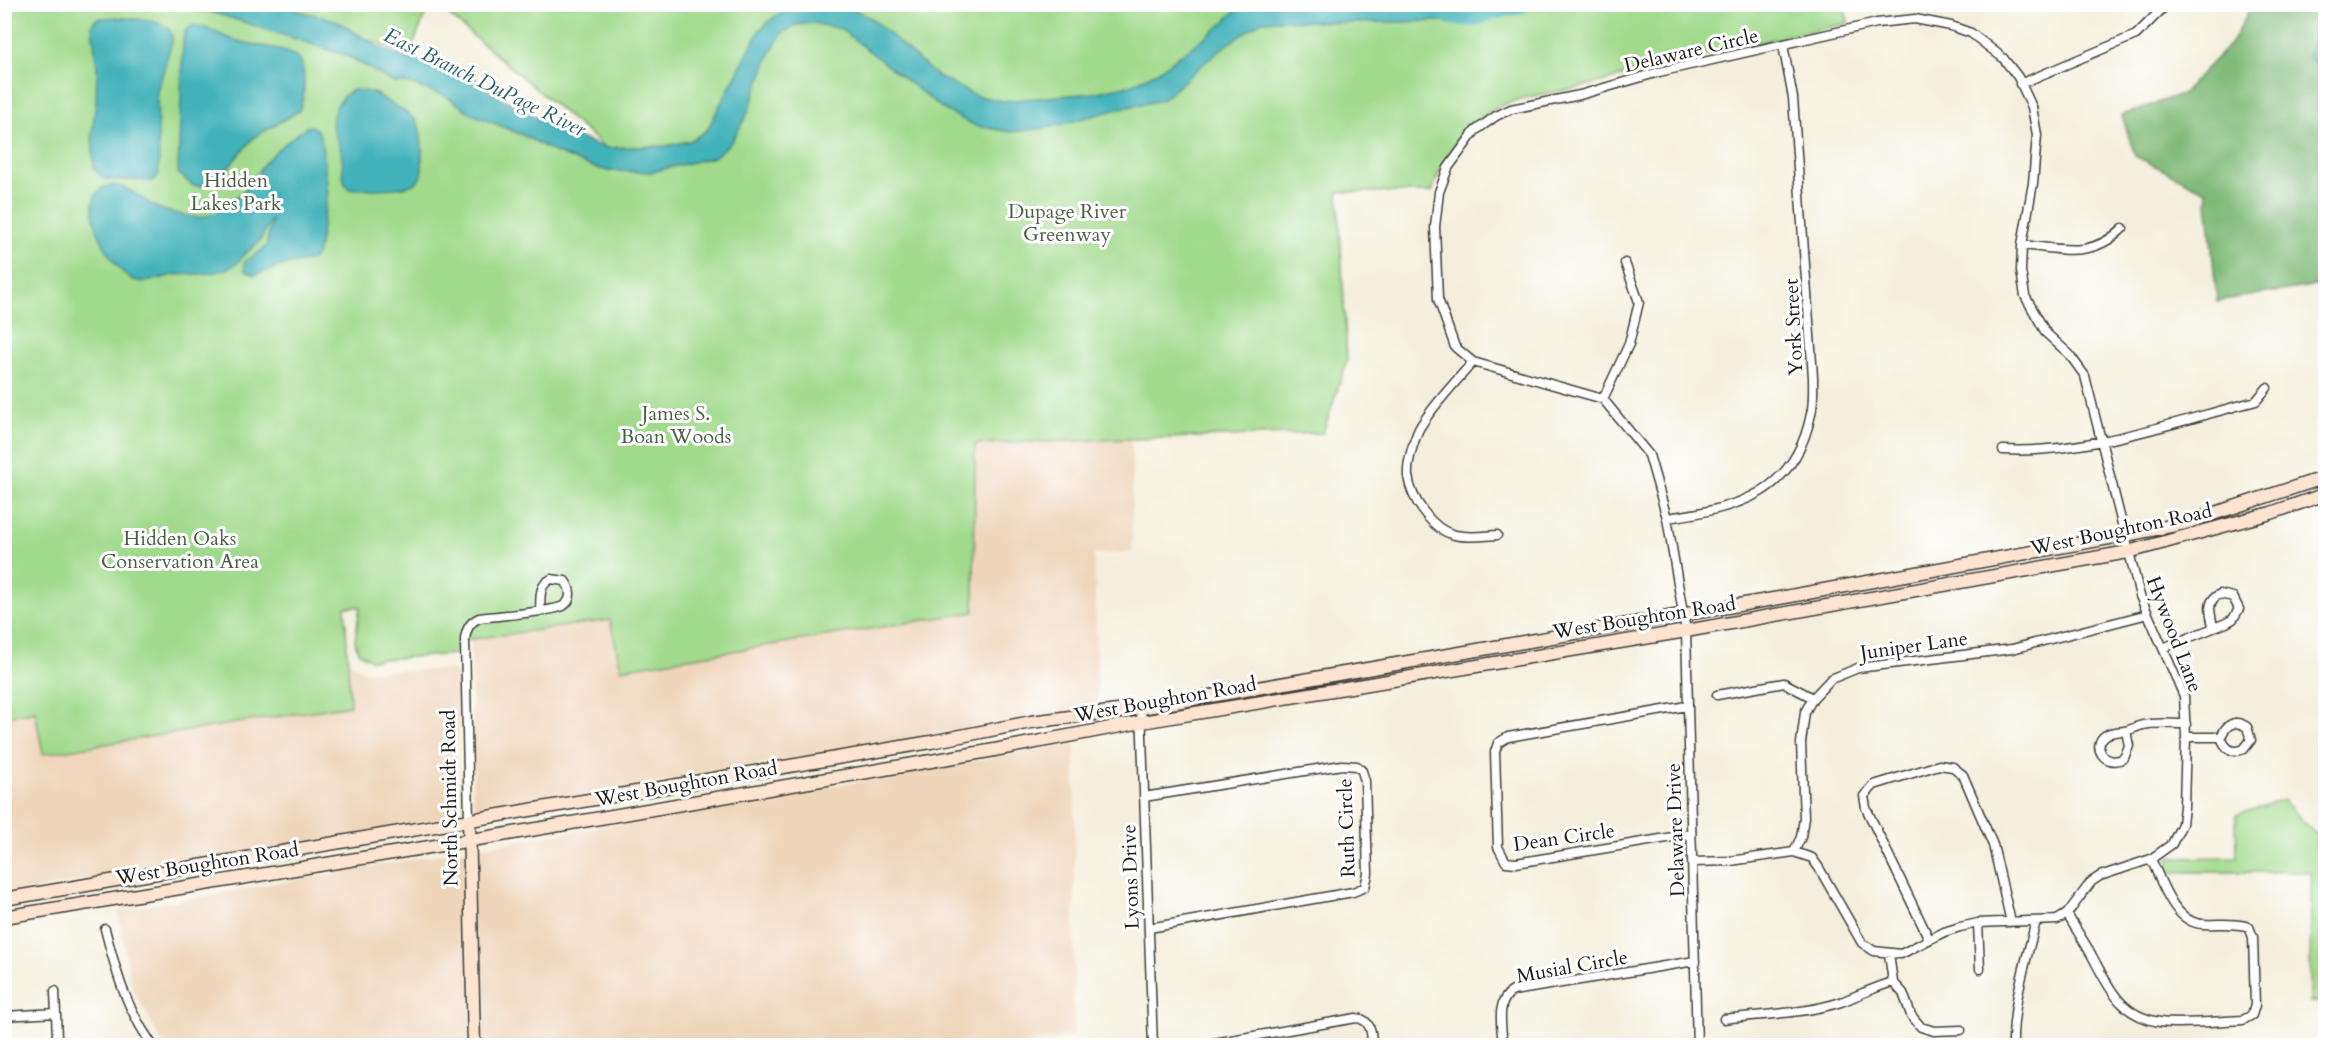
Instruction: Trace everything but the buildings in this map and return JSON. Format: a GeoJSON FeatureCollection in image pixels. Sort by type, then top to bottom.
{"type":"FeatureCollection","features":[{"type":"Feature","properties":{"kind":"main road","name":"West Boughton Road"},"geometry":{"type":"LineString","coordinates":[[4,899],[1056,719],[1141,708],[2126,536],[2184,523],[2325,477]]}},
{"type":"Feature","properties":{"kind":"main road","name":"West Boughton Road"},"geometry":{"type":"LineString","coordinates":[[4,917],[470,840],[1142,722],[1686,631],[2128,552],[2271,513],[2325,494]]}},
{"type":"Feature","properties":{"kind":"main road","name":"North Schmidt Road"},"geometry":{"type":"LineString","coordinates":[[469,820],[474,1046]]}},
{"type":"Feature","properties":{"kind":"street"},"geometry":{"type":"LineString","coordinates":[[2020,84],[2136,35],[2167,4]]}},
{"type":"Feature","properties":{"kind":"street","name":"Delaware Circle"},"geometry":{"type":"LineString","coordinates":[[1473,362],[1455,347],[1437,288],[1435,228],[1439,192],[1448,168],[1468,139],[1485,123],[1510,109],[1580,95],[1659,72],[1877,23],[1915,19],[1952,26],[1971,33],[2003,58],[2018,78],[2032,106],[2037,135],[2022,245],[2021,271],[2025,296],[2046,333],[2069,354],[2085,376],[2126,536],[2128,552]]}},
{"type":"Feature","properties":{"kind":"street","name":"York Street"},"geometry":{"type":"LineString","coordinates":[[1667,518],[1708,512],[1742,502],[1770,485],[1787,470],[1801,447],[1812,413],[1813,377],[1793,98],[1784,45]]}},
{"type":"Feature","properties":{"kind":"street"},"geometry":{"type":"LineString","coordinates":[[2022,245],[2071,249],[2094,248],[2110,240],[2123,228]]}},
{"type":"Feature","properties":{"kind":"street"},"geometry":{"type":"LineString","coordinates":[[1603,399],[1629,344],[1639,302],[1625,263]]}},
{"type":"Feature","properties":{"kind":"street"},"geometry":{"type":"LineString","coordinates":[[1497,535],[1473,537],[1454,535],[1440,529],[1414,496],[1408,477],[1409,461],[1419,430],[1473,362],[1603,399],[1649,455],[1667,518],[1683,614]]}},
{"type":"Feature","properties":{"kind":"street"},"geometry":{"type":"LineString","coordinates":[[2003,450],[2031,452],[2100,441],[2256,401],[2267,388]]}},
{"type":"Feature","properties":{"kind":"street","name":"Hywood Lane"},"geometry":{"type":"LineString","coordinates":[[2067,914],[2091,882],[2100,876],[2151,859],[2172,844],[2182,824],[2186,737],[2184,696],[2140,596],[2128,552]]}},
{"type":"Feature","properties":{"kind":"street","name":"North Schmidt Road"},"geometry":{"type":"LineString","coordinates":[[469,820],[465,664],[467,628],[479,618],[540,610]]}},
{"type":"Feature","properties":{"kind":"street","name":"Delaware Drive"},"geometry":{"type":"LineString","coordinates":[[1683,614],[1686,631],[1697,1046]]}},
{"type":"Feature","properties":{"kind":"street","name":"Juniper Lane"},"geometry":{"type":"LineString","coordinates":[[1794,852],[1801,837],[1804,818],[1801,743],[1805,712],[1813,698],[1831,679],[1858,668],[2012,649],[2148,614]]}},
{"type":"Feature","properties":{"kind":"street"},"geometry":{"type":"LineString","coordinates":[[2163,648],[2213,627]]}},
{"type":"Feature","properties":{"kind":"street"},"geometry":{"type":"LineString","coordinates":[[1718,695],[1784,683],[1813,698]]}},
{"type":"Feature","properties":{"kind":"street"},"geometry":{"type":"LineString","coordinates":[[1257,703],[1258,687]]}},
{"type":"Feature","properties":{"kind":"street","name":"Dean Circle"},"geometry":{"type":"LineString","coordinates":[[1688,706],[1508,737],[1498,743],[1495,752],[1498,847],[1506,862],[1516,863],[1690,834]]}},
{"type":"Feature","properties":{"kind":"street","name":"Lyons Drive"},"geometry":{"type":"LineString","coordinates":[[1141,708],[1153,1046]]}},
{"type":"Feature","properties":{"kind":"street"},"geometry":{"type":"LineString","coordinates":[[1056,719],[1056,738]]}},
{"type":"Feature","properties":{"kind":"street"},"geometry":{"type":"LineString","coordinates":[[2126,731],[2143,725],[2186,724]]}},
{"type":"Feature","properties":{"kind":"street"},"geometry":{"type":"LineString","coordinates":[[2186,737],[2221,737]]}},
{"type":"Feature","properties":{"kind":"street","name":"Ruth Circle"},"geometry":{"type":"LineString","coordinates":[[1144,797],[1352,765],[1362,771],[1365,781],[1368,874],[1365,887],[1149,928]]}},
{"type":"Feature","properties":{"kind":"street"},"geometry":{"type":"LineString","coordinates":[[1929,939],[1866,808],[1864,796],[1874,785],[1940,765],[1953,767],[1963,775],[1993,845],[2011,922]]}},
{"type":"Feature","properties":{"kind":"street"},"geometry":{"type":"LineString","coordinates":[[1693,862],[1730,861],[1794,852],[1812,858],[1862,943],[1874,951],[1889,954],[1901,954],[1944,932],[1978,923],[2057,920],[2067,914],[2108,988],[2124,1006],[2143,1017],[2160,1022],[2172,1022],[2243,1020],[2252,1015],[2255,1005],[2255,982],[2253,937],[2249,927],[2236,923],[2201,924],[2188,921],[2178,912],[2151,859]]}},
{"type":"Feature","properties":{"kind":"street"},"geometry":{"type":"LineString","coordinates":[[2013,1046],[2017,999],[2036,921]]}},
{"type":"Feature","properties":{"kind":"street"},"geometry":{"type":"LineString","coordinates":[[1978,923],[1980,969]]}},
{"type":"Feature","properties":{"kind":"street"},"geometry":{"type":"LineString","coordinates":[[105,929],[120,987],[133,1015],[153,1046]]}},
{"type":"Feature","properties":{"kind":"street"},"geometry":{"type":"LineString","coordinates":[[1889,954],[1893,982],[1903,993],[1911,1015],[1921,1027],[1934,1031],[1961,1030]]}},
{"type":"Feature","properties":{"kind":"street","name":"Musial Circle"},"geometry":{"type":"LineString","coordinates":[[1503,1046],[1503,1002],[1506,995],[1513,991],[1695,961]]}},
{"type":"Feature","properties":{"kind":"street"},"geometry":{"type":"LineString","coordinates":[[1725,1019],[1811,1009],[1840,1002],[1872,988],[1893,982]]}},
{"type":"Feature","properties":{"kind":"street"},"geometry":{"type":"LineString","coordinates":[[55,991],[57,1038]]}},
{"type":"Feature","properties":{"kind":"street"},"geometry":{"type":"LineString","coordinates":[[4,1016],[56,1013]]}},
{"type":"Feature","properties":{"kind":"street"},"geometry":{"type":"LineString","coordinates":[[1197,1046],[1356,1018],[1363,1019],[1369,1024],[1372,1046]]}},
{"type":"Feature","properties":{"kind":"shaded area"},"geometry":{"type":"Polygon","coordinates":[[[1132,438],[1132,552],[1094,554],[1098,710],[984,726],[492,812],[482,812],[473,801],[471,639],[611,620],[622,669],[974,612],[975,444],[1132,438]]]}},
{"type":"Feature","properties":{"kind":"shaded area"},"geometry":{"type":"Polygon","coordinates":[[[347,660],[363,671],[451,670],[457,674],[459,678],[459,720],[455,762],[455,809],[450,817],[441,821],[5,895],[5,717],[35,711],[43,754],[349,705],[347,660]]]}},
{"type":"Feature","properties":{"kind":"shaded area"},"geometry":{"type":"Polygon","coordinates":[[[1075,743],[1074,1035],[1014,1046],[163,1045],[131,984],[118,911],[1075,743]]]}},
{"type":"Feature","properties":{"kind":"green space"},"geometry":{"type":"Polygon","coordinates":[[[5,5],[190,5],[331,49],[368,66],[394,83],[407,83],[446,96],[472,114],[651,172],[713,157],[690,141],[666,146],[606,148],[437,5],[1844,5],[1848,23],[1515,101],[1493,110],[1462,135],[1447,156],[1432,192],[1338,192],[1347,361],[1323,433],[975,444],[974,612],[621,669],[610,620],[458,641],[456,654],[371,660],[358,652],[355,641],[360,607],[345,607],[350,705],[43,754],[35,711],[5,717],[5,5]]]}},
{"type":"Feature","properties":{"kind":"green space"},"geometry":{"type":"Polygon","coordinates":[[[274,5],[429,5],[409,55],[274,5]]]}},
{"type":"Feature","properties":{"kind":"green space"},"geometry":{"type":"Polygon","coordinates":[[[2252,5],[2325,5],[2325,284],[2217,301],[2206,191],[2135,156],[2122,115],[2182,94],[2231,43],[2252,5]]]}},
{"type":"Feature","properties":{"kind":"green space"},"geometry":{"type":"Polygon","coordinates":[[[2283,800],[2315,834],[2325,827],[2325,1002],[2310,1002],[2311,872],[2166,872],[2169,858],[2237,857],[2236,815],[2283,800]]]}},
{"type":"Feature","properties":{"kind":"water"},"geometry":{"type":"Polygon","coordinates":[[[832,4],[853,9],[871,18],[937,76],[974,95],[1002,101],[1092,93],[1130,85],[1157,72],[1220,26],[1239,7],[1247,5],[1572,5],[1489,12],[1475,18],[1445,21],[1349,23],[1262,21],[1217,52],[1162,100],[1048,128],[1012,132],[976,126],[943,109],[841,29],[813,23],[797,25],[782,33],[770,54],[746,117],[731,142],[714,157],[651,172],[608,171],[590,166],[472,114],[446,96],[407,83],[394,83],[348,56],[190,5],[276,5],[335,20],[377,46],[402,57],[458,70],[474,78],[489,91],[562,131],[606,148],[666,146],[690,141],[707,130],[759,31],[771,19],[792,8],[807,5],[832,4]]]}},
{"type":"Feature","properties":{"kind":"water"},"geometry":{"type":"Polygon","coordinates":[[[2316,5],[2325,5],[2325,64],[2315,63],[2309,56],[2316,5]]]}},
{"type":"Feature","properties":{"kind":"water"},"geometry":{"type":"Polygon","coordinates":[[[100,18],[146,20],[163,25],[171,33],[172,42],[157,92],[159,173],[152,181],[105,179],[94,167],[92,134],[97,67],[92,26],[94,21],[100,18]]]}},
{"type":"Feature","properties":{"kind":"water"},"geometry":{"type":"Polygon","coordinates":[[[195,25],[240,42],[292,54],[300,59],[304,78],[303,99],[299,111],[254,137],[227,169],[202,186],[192,185],[178,173],[183,41],[186,31],[195,25]]]}},
{"type":"Feature","properties":{"kind":"water"},"geometry":{"type":"Polygon","coordinates":[[[352,90],[371,92],[417,122],[422,150],[422,170],[418,181],[405,187],[385,189],[349,189],[345,184],[340,149],[332,123],[336,106],[352,90]]]}},
{"type":"Feature","properties":{"kind":"water"},"geometry":{"type":"Polygon","coordinates":[[[312,126],[321,137],[328,192],[317,254],[312,260],[284,265],[255,275],[245,271],[244,262],[266,247],[272,219],[259,241],[237,263],[213,273],[174,275],[139,281],[126,275],[108,253],[96,225],[93,211],[94,199],[106,186],[121,186],[156,207],[171,212],[195,217],[207,216],[233,201],[272,156],[306,127],[312,126]]]}},
{"type":"Feature","properties":{"kind":"waterway","name":"East Branch DuPage River"},"geometry":{"type":"LineString","coordinates":[[1450,16],[1475,18],[1488,12],[1521,4]]}},
{"type":"Feature","properties":{"kind":"park label","name":"Hidden Lakes Park"},"geometry":{"type":"Point","coordinates":[236,192]}},
{"type":"Feature","properties":{"kind":"park label","name":"Dupage River Greenway"},"geometry":{"type":"Point","coordinates":[1067,222]}},
{"type":"Feature","properties":{"kind":"park label","name":"James S. Boan Woods"},"geometry":{"type":"Point","coordinates":[676,424]}},
{"type":"Feature","properties":{"kind":"park label","name":"Hidden Oaks Conservation Area"},"geometry":{"type":"Point","coordinates":[180,550]}}]}
